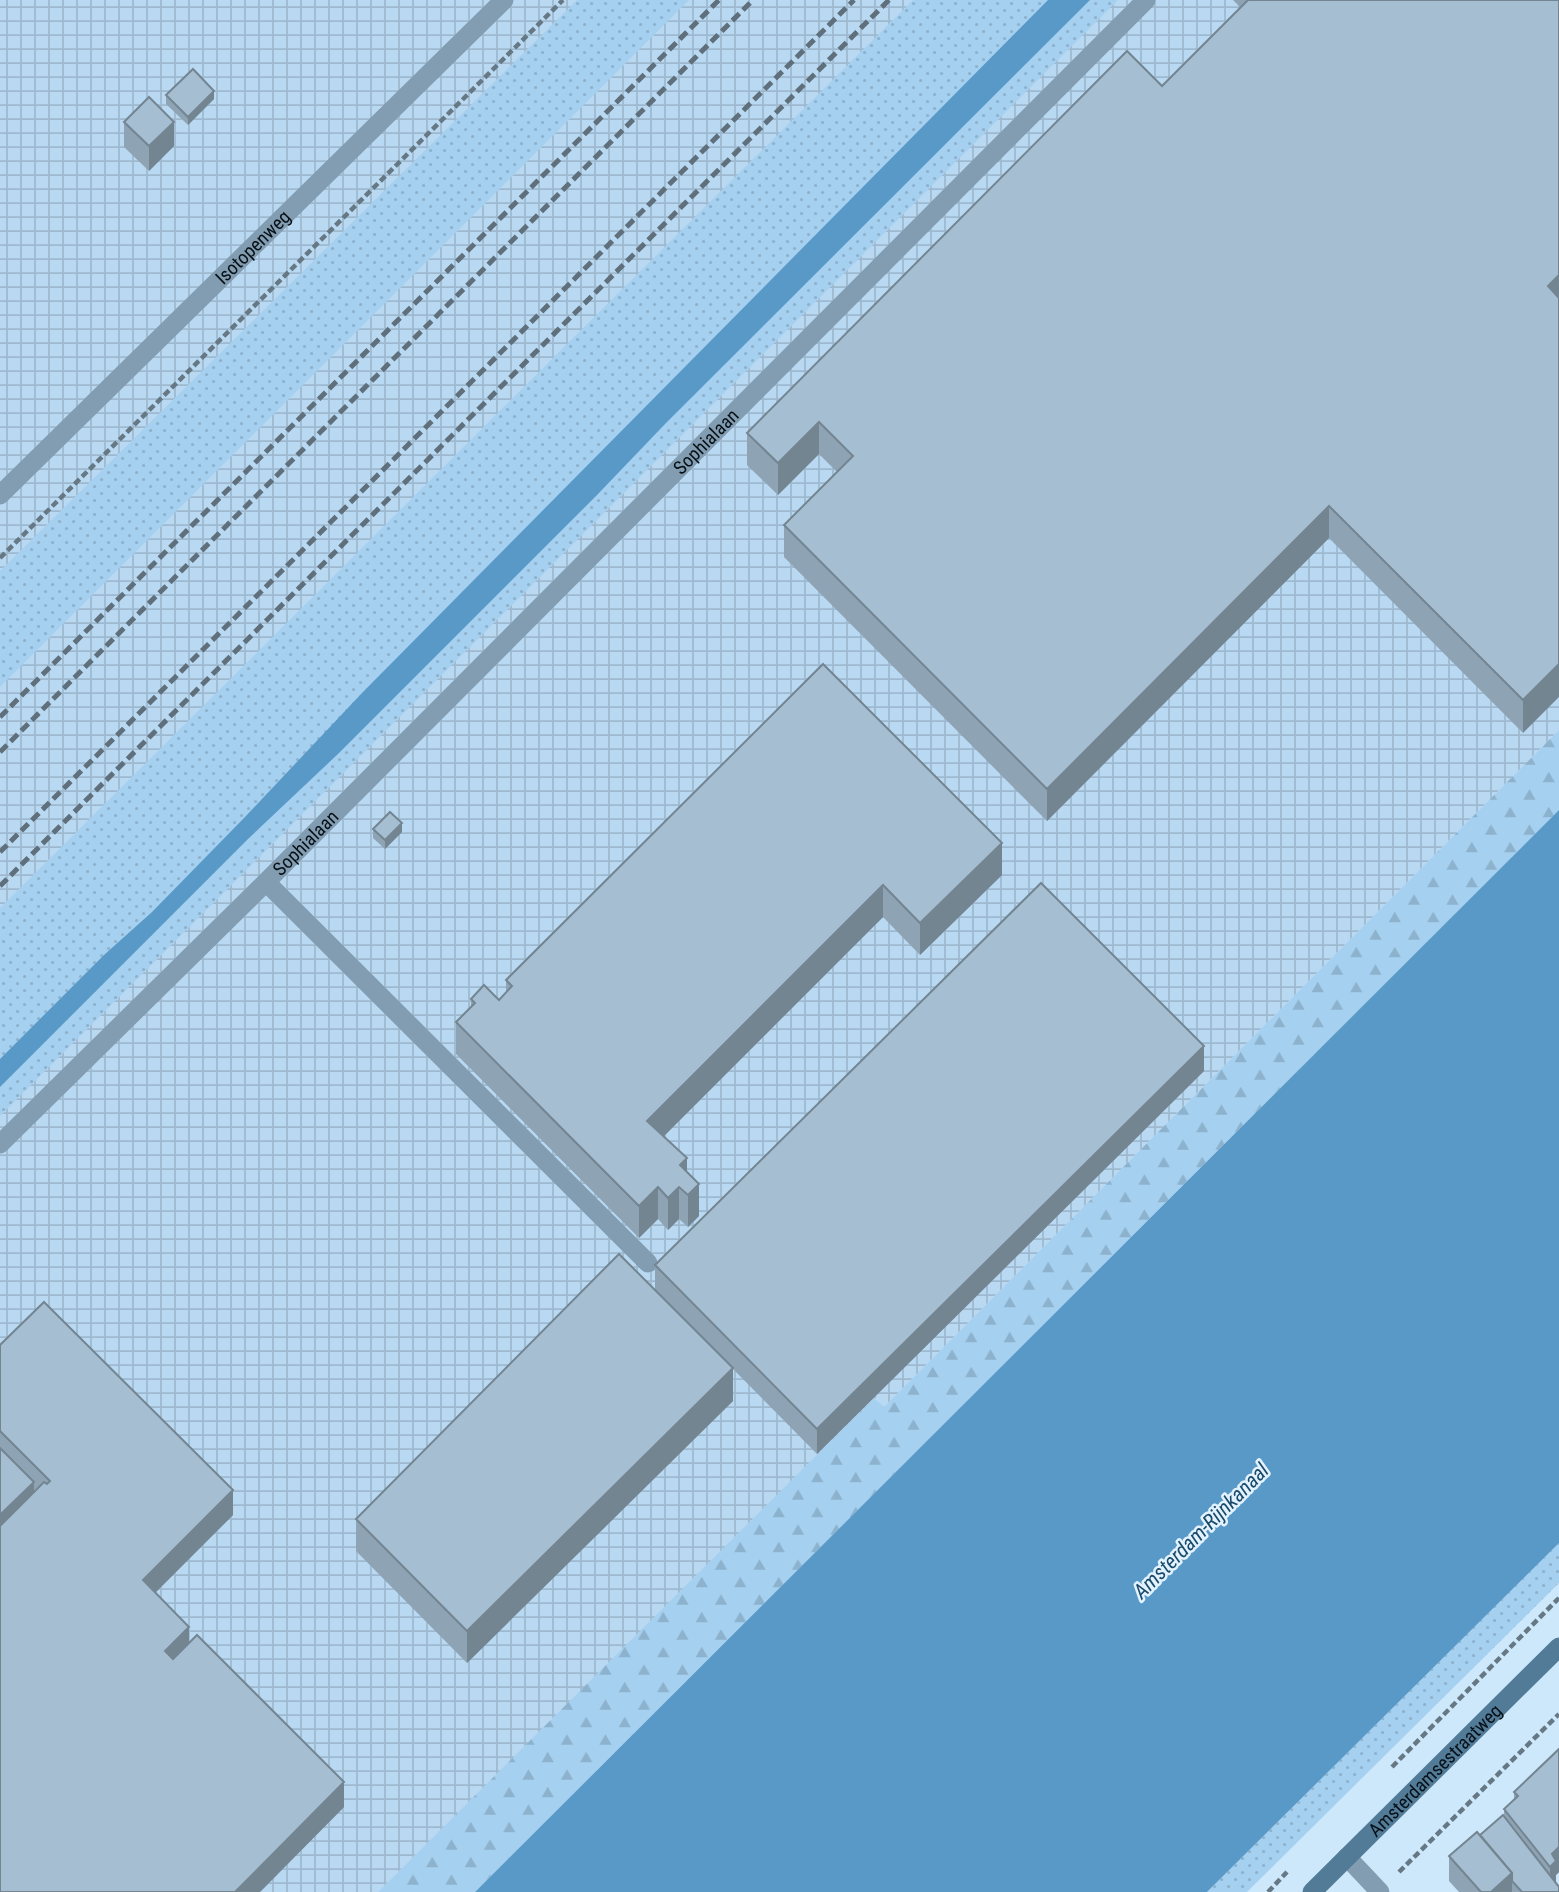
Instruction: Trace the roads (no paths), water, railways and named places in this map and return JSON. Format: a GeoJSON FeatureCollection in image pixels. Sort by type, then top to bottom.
{"type":"FeatureCollection","features":[{"type":"Feature","properties":{"kind":"main road","name":"Amsterdamsestraatweg"},"geometry":{"type":"LineString","coordinates":[[1312,1892],[1559,1647]]}},
{"type":"Feature","properties":{"kind":"street","name":"Isotopenweg"},"geometry":{"type":"LineString","coordinates":[[0,495],[504,0]]}},
{"type":"Feature","properties":{"kind":"street","name":"Sophialaan"},"geometry":{"type":"LineString","coordinates":[[0,1144],[1146,0]]}},
{"type":"Feature","properties":{"kind":"street","name":"Sophialaan"},"geometry":{"type":"LineString","coordinates":[[265,881],[648,1263]]}},
{"type":"Feature","properties":{"kind":"street"},"geometry":{"type":"LineString","coordinates":[[1347,1857],[1379,1891]]}},
{"type":"Feature","properties":{"kind":"water"},"geometry":{"type":"Polygon","coordinates":[[[1048,0],[1090,0],[339,753],[249,838],[0,1087],[0,1059],[104,955],[152,912],[362,693],[1048,0]]]}},
{"type":"Feature","properties":{"kind":"water","name":"Amsterdam-Rijnkanaal"},"geometry":{"type":"Polygon","coordinates":[[[1559,810],[1559,1543],[1207,1892],[475,1892],[1559,810]]]}},
{"type":"Feature","properties":{"kind":"railway"},"geometry":{"type":"LineString","coordinates":[[0,717],[719,0]]}},
{"type":"Feature","properties":{"kind":"railway"},"geometry":{"type":"LineString","coordinates":[[0,752],[753,0]]}},
{"type":"Feature","properties":{"kind":"railway"},"geometry":{"type":"LineString","coordinates":[[0,852],[854,0]]}},
{"type":"Feature","properties":{"kind":"railway"},"geometry":{"type":"LineString","coordinates":[[0,886],[889,0]]}}]}
